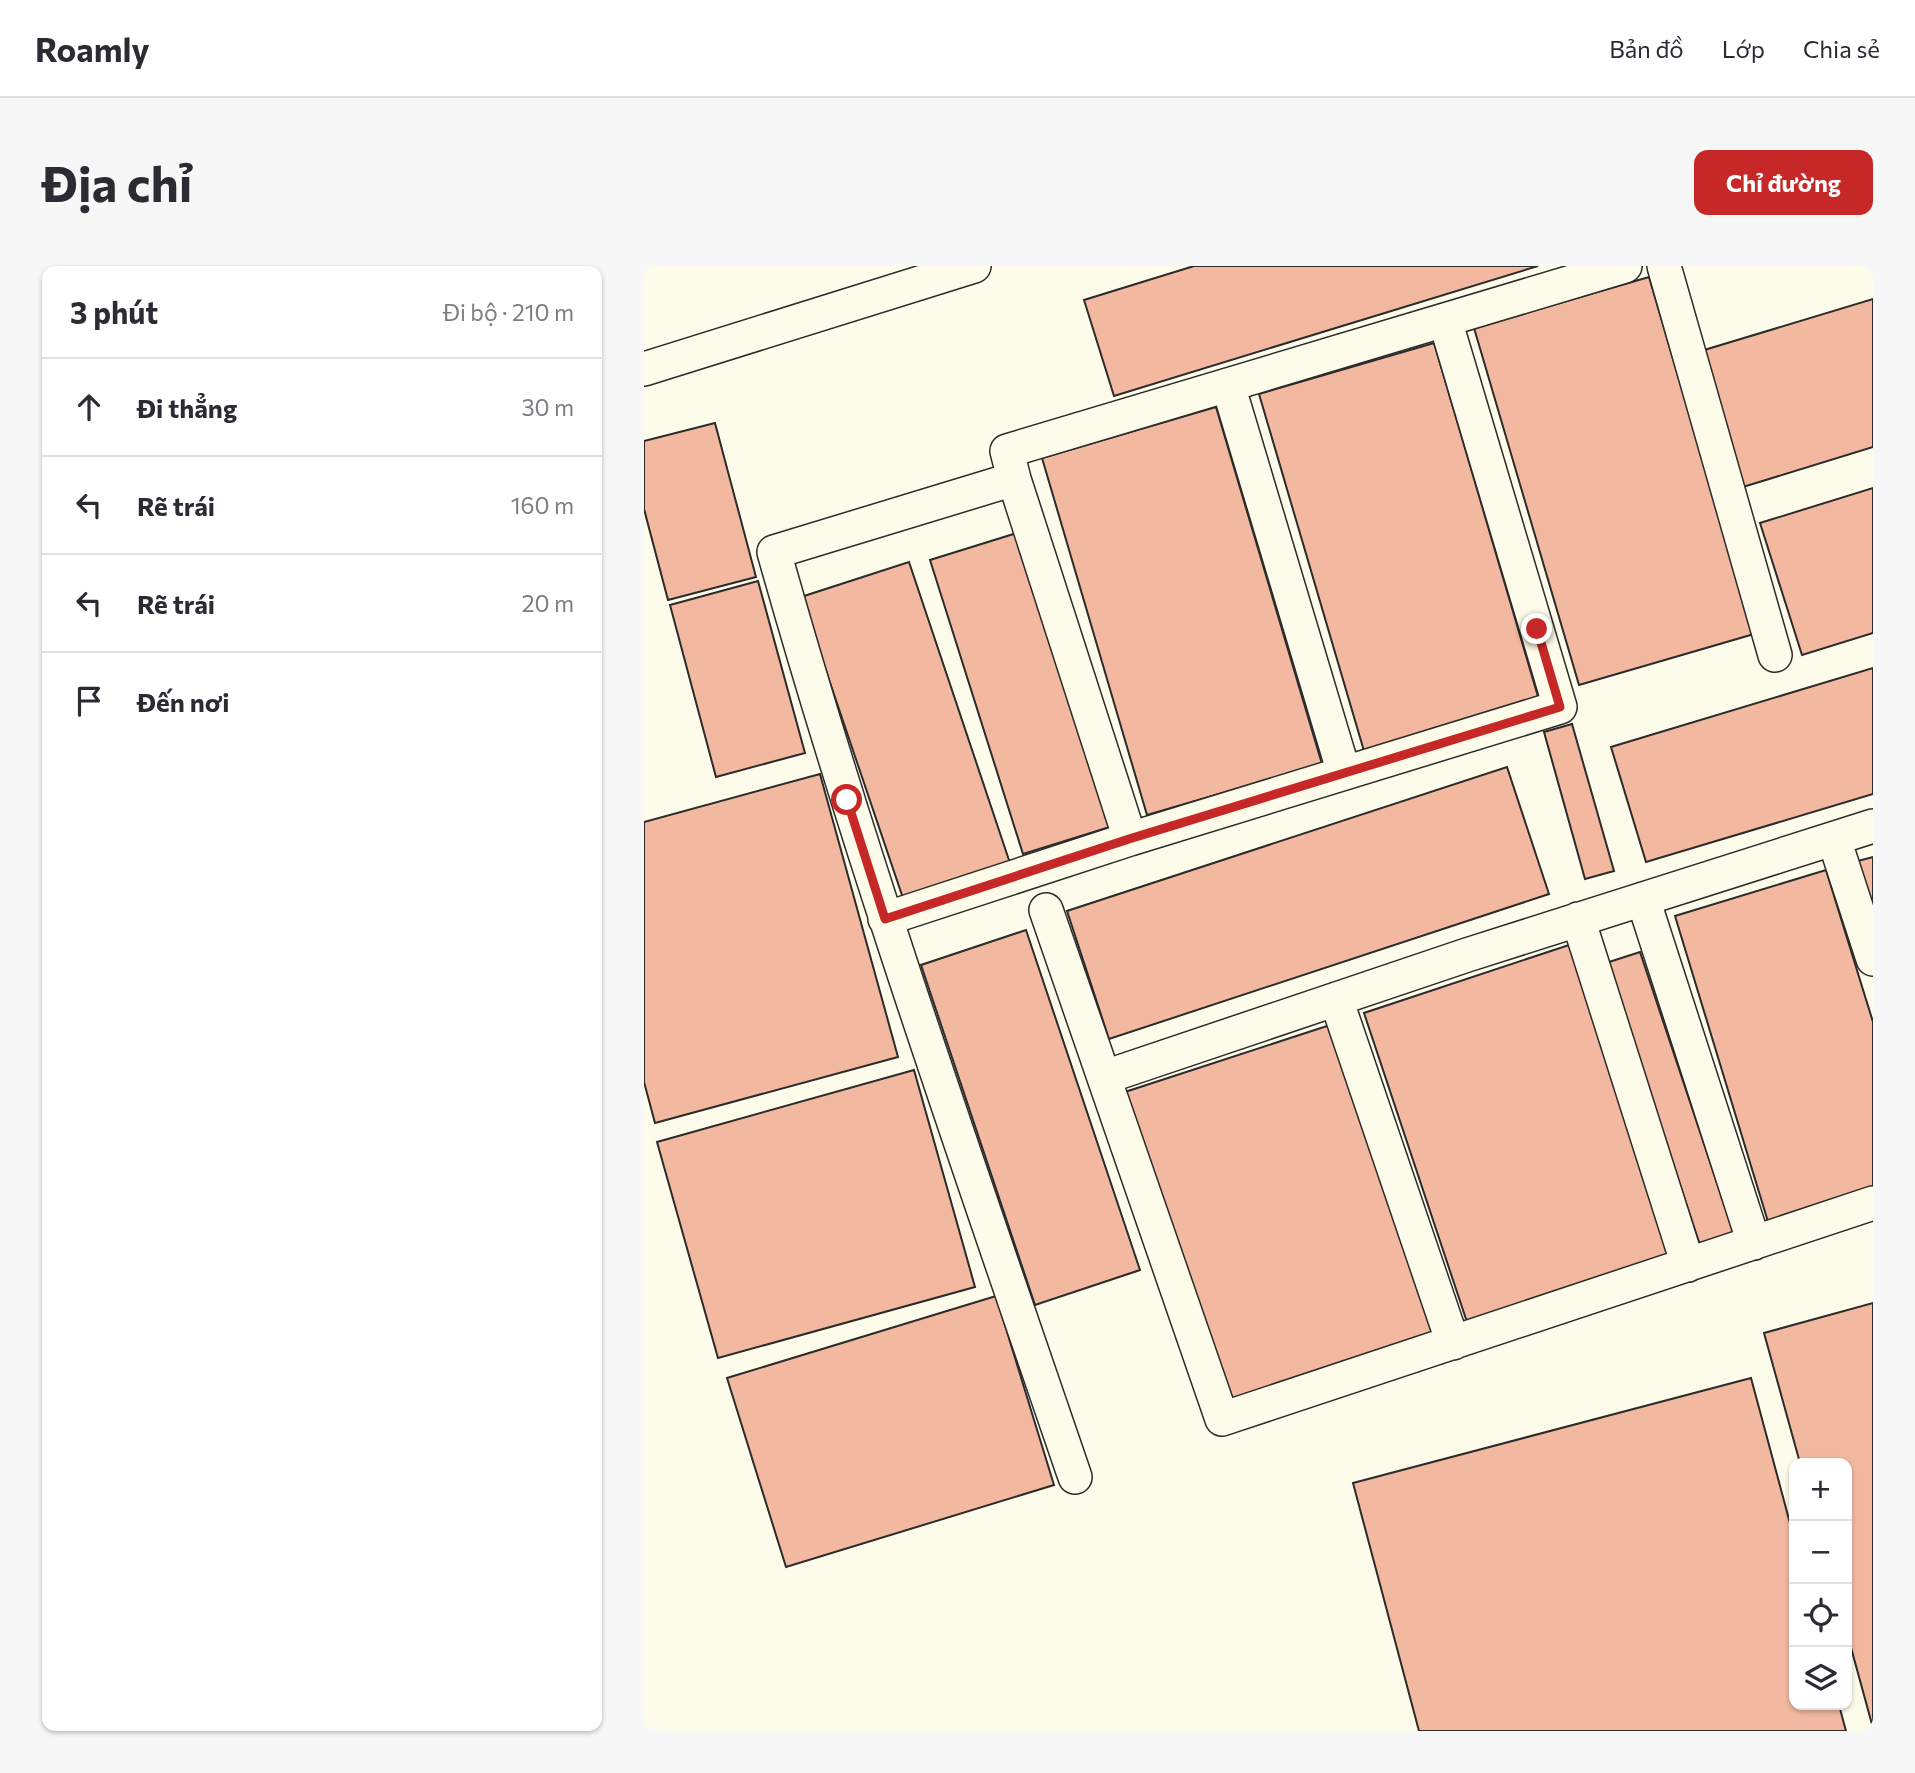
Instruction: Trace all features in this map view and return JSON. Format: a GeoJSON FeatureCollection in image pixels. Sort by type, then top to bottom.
{"type":"FeatureCollection","features":[{"type":"Feature","properties":{"kind":"street"},"geometry":{"type":"LineString","coordinates":[[644,369],[975,266]]}},
{"type":"Feature","properties":{"kind":"street"},"geometry":{"type":"LineString","coordinates":[[1129,839],[1007,451],[1625,266]]}},
{"type":"Feature","properties":{"kind":"street"},"geometry":{"type":"LineString","coordinates":[[1664,266],[1775,655]]}},
{"type":"Feature","properties":{"kind":"street"},"geometry":{"type":"LineString","coordinates":[[885,919],[1129,839],[1560,707],[1445,320]]}},
{"type":"Feature","properties":{"kind":"street"},"geometry":{"type":"LineString","coordinates":[[1228,385],[1345,773]]}},
{"type":"Feature","properties":{"kind":"street"},"geometry":{"type":"LineString","coordinates":[[1014,479],[774,552],[824,729],[885,919],[1075,1477]]}},
{"type":"Feature","properties":{"kind":"street"},"geometry":{"type":"LineString","coordinates":[[1105,1077],[1578,919],[1873,827]]}},
{"type":"Feature","properties":{"kind":"street"},"geometry":{"type":"LineString","coordinates":[[1834,839],[1873,959]]}},
{"type":"Feature","properties":{"kind":"street"},"geometry":{"type":"LineString","coordinates":[[1643,899],[1754,1243]]}},
{"type":"Feature","properties":{"kind":"street"},"geometry":{"type":"LineString","coordinates":[[1046,909],[1222,1419],[1873,1203]]}},
{"type":"Feature","properties":{"kind":"street"},"geometry":{"type":"LineString","coordinates":[[1578,919],[1688,1265]]}},
{"type":"Feature","properties":{"kind":"street"},"geometry":{"type":"LineString","coordinates":[[1336,999],[1453,1343]]}},
{"type":"Feature","properties":{"kind":"building"},"geometry":{"type":"Polygon","coordinates":[[[1194,266],[1538,266],[1114,396],[1084,300],[1194,266]]]}},
{"type":"Feature","properties":{"kind":"building"},"geometry":{"type":"Polygon","coordinates":[[[1649,277],[1754,634],[1579,685],[1474,328],[1649,277]]]}},
{"type":"Feature","properties":{"kind":"building"},"geometry":{"type":"Polygon","coordinates":[[[1873,299],[1873,447],[1743,487],[1701,351],[1873,299]]]}},
{"type":"Feature","properties":{"kind":"building"},"geometry":{"type":"Polygon","coordinates":[[[1434,343],[1539,700],[1364,751],[1259,394],[1434,343]]]}},
{"type":"Feature","properties":{"kind":"building"},"geometry":{"type":"Polygon","coordinates":[[[1216,407],[1322,764],[1147,815],[1042,458],[1216,407]]]}},
{"type":"Feature","properties":{"kind":"building"},"geometry":{"type":"Polygon","coordinates":[[[715,423],[756,577],[668,600],[644,509],[644,441],[715,423]]]}},
{"type":"Feature","properties":{"kind":"building"},"geometry":{"type":"Polygon","coordinates":[[[1873,488],[1873,633],[1802,655],[1760,523],[1873,488]]]}},
{"type":"Feature","properties":{"kind":"building"},"geometry":{"type":"Polygon","coordinates":[[[1020,532],[1113,826],[1023,854],[930,560],[1020,532]]]}},
{"type":"Feature","properties":{"kind":"building"},"geometry":{"type":"Polygon","coordinates":[[[909,562],[1012,869],[905,904],[801,597],[909,562]]]}},
{"type":"Feature","properties":{"kind":"building"},"geometry":{"type":"Polygon","coordinates":[[[758,581],[805,753],[716,777],[670,605],[758,581]]]}},
{"type":"Feature","properties":{"kind":"building"},"geometry":{"type":"Polygon","coordinates":[[[1873,668],[1873,794],[1646,862],[1611,747],[1873,668]]]}},
{"type":"Feature","properties":{"kind":"building"},"geometry":{"type":"Polygon","coordinates":[[[1572,724],[1614,871],[1585,879],[1544,732],[1572,724]]]}},
{"type":"Feature","properties":{"kind":"building"},"geometry":{"type":"Polygon","coordinates":[[[1507,767],[1549,894],[1109,1039],[1067,911],[1507,767]]]}},
{"type":"Feature","properties":{"kind":"building"},"geometry":{"type":"Polygon","coordinates":[[[820,774],[898,1057],[655,1123],[644,1082],[644,822],[820,774]]]}},
{"type":"Feature","properties":{"kind":"building"},"geometry":{"type":"Polygon","coordinates":[[[1873,857],[1873,924],[1854,862],[1873,857]]]}},
{"type":"Feature","properties":{"kind":"building"},"geometry":{"type":"Polygon","coordinates":[[[1826,870],[1873,1022],[1873,1193],[1769,1225],[1675,916],[1826,870]]]}},
{"type":"Feature","properties":{"kind":"building"},"geometry":{"type":"Polygon","coordinates":[[[1026,930],[1140,1270],[1035,1305],[921,965],[1026,930]]]}},
{"type":"Feature","properties":{"kind":"building"},"geometry":{"type":"Polygon","coordinates":[[[1569,945],[1672,1254],[1467,1322],[1364,1013],[1569,945]]]}},
{"type":"Feature","properties":{"kind":"building"},"geometry":{"type":"Polygon","coordinates":[[[1640,952],[1736,1240],[1702,1251],[1606,963],[1640,952]]]}},
{"type":"Feature","properties":{"kind":"building"},"geometry":{"type":"Polygon","coordinates":[[[1330,1025],[1433,1334],[1228,1401],[1125,1092],[1330,1025]]]}},
{"type":"Feature","properties":{"kind":"building"},"geometry":{"type":"Polygon","coordinates":[[[914,1070],[975,1287],[718,1358],[657,1142],[914,1070]]]}},
{"type":"Feature","properties":{"kind":"building"},"geometry":{"type":"Polygon","coordinates":[[[996,1296],[1054,1485],[786,1567],[727,1378],[996,1296]]]}},
{"type":"Feature","properties":{"kind":"building"},"geometry":{"type":"Polygon","coordinates":[[[1873,1303],[1873,1728],[1852,1651],[1852,1458],[1799,1458],[1764,1333],[1873,1303]]]}},
{"type":"Feature","properties":{"kind":"building"},"geometry":{"type":"Polygon","coordinates":[[[1751,1378],[1789,1519],[1789,1710],[1840,1710],[1846,1731],[1419,1731],[1353,1483],[1751,1378]]]}},
{"type":"Feature","properties":{"kind":"route"},"geometry":{"type":"LineString","coordinates":[[847,800],[885,919],[1129,839],[1560,707],[1537,629]]}}]}
